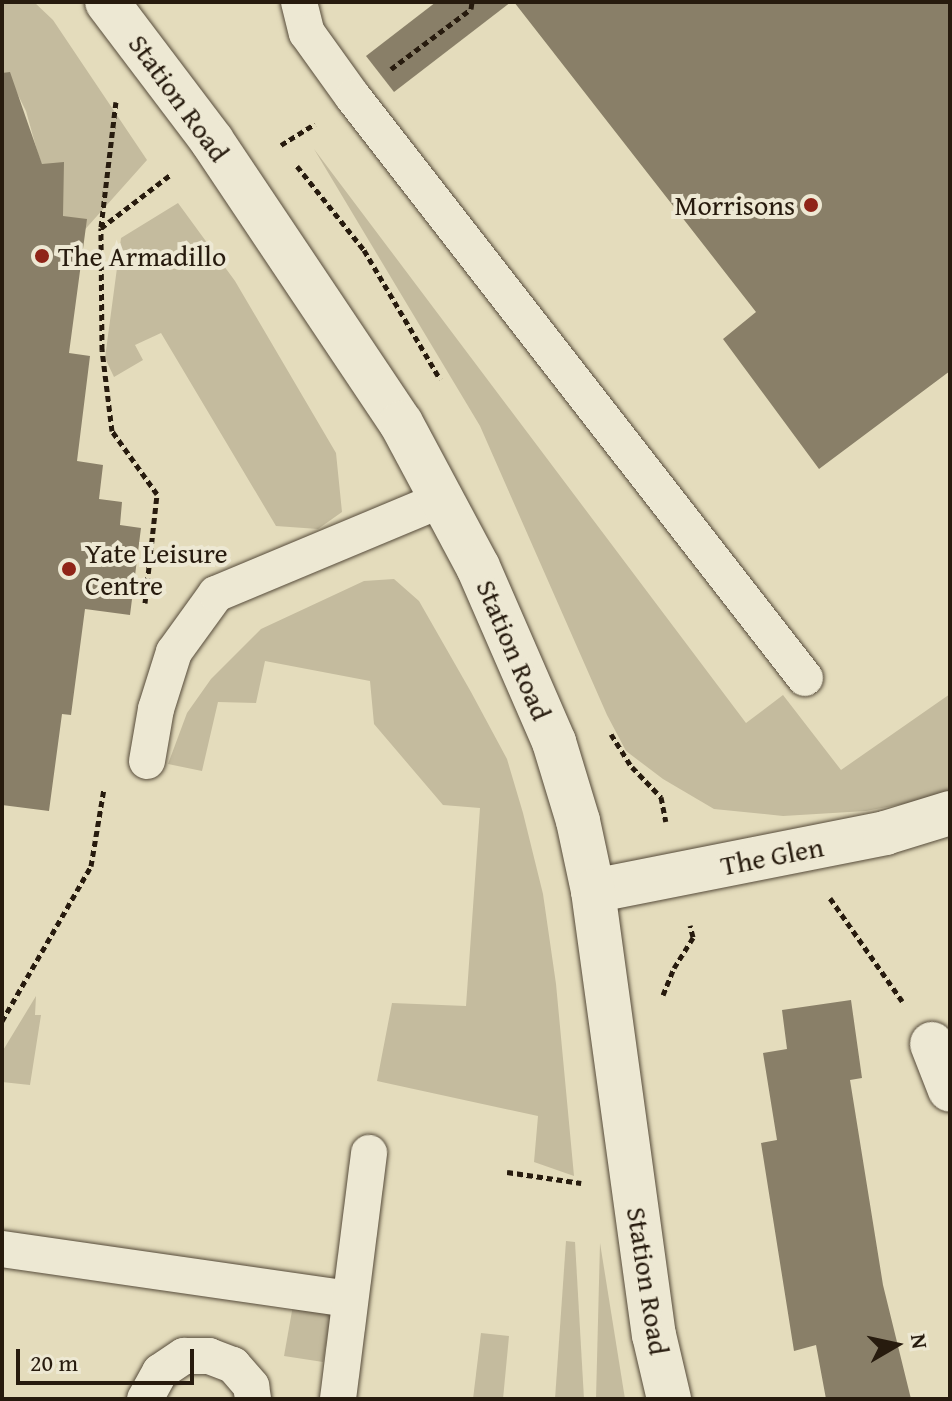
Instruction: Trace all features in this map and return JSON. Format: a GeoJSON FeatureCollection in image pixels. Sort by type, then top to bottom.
{"type":"FeatureCollection","features":[{"type":"Feature","properties":{"kind":"main road","name":"Station Road"},"geometry":{"type":"LineString","coordinates":[[119,17],[212,141],[401,423],[443,499],[518,652],[554,742],[578,821],[593,891],[654,1335],[669,1399]]}},
{"type":"Feature","properties":{"kind":"main road","name":"The Glen"},"geometry":{"type":"LineString","coordinates":[[593,891],[885,833],[950,813]]}},
{"type":"Feature","properties":{"kind":"main road"},"geometry":{"type":"LineString","coordinates":[[932,1044],[950,1090]]}},
{"type":"Feature","properties":{"kind":"lane"},"geometry":{"type":"LineString","coordinates":[[299,2],[307,33],[353,97],[805,678]]}},
{"type":"Feature","properties":{"kind":"lane"},"geometry":{"type":"LineString","coordinates":[[147,761],[156,709],[174,652],[216,594],[443,499]]}},
{"type":"Feature","properties":{"kind":"lane"},"geometry":{"type":"LineString","coordinates":[[338,1399],[369,1153]]}},
{"type":"Feature","properties":{"kind":"lane"},"geometry":{"type":"LineString","coordinates":[[2,1249],[349,1299]]}},
{"type":"Feature","properties":{"kind":"lane"},"geometry":{"type":"LineString","coordinates":[[145,1399],[160,1372],[184,1356],[209,1356],[233,1365],[251,1386],[253,1399]]}},
{"type":"Feature","properties":{"kind":"path"},"geometry":{"type":"LineString","coordinates":[[119,17],[117,101],[101,228],[102,350],[112,431],[157,494],[144,613]]}},
{"type":"Feature","properties":{"kind":"path"},"geometry":{"type":"LineString","coordinates":[[101,228],[212,141]]}},
{"type":"Feature","properties":{"kind":"path"},"geometry":{"type":"LineString","coordinates":[[2,1021],[91,866],[107,772]]}},
{"type":"Feature","properties":{"kind":"path"},"geometry":{"type":"LineString","coordinates":[[798,852],[932,1044]]}},
{"type":"Feature","properties":{"kind":"path"},"geometry":{"type":"LineString","coordinates":[[507,1172],[578,1183],[631,1174]]}},
{"type":"Feature","properties":{"kind":"shaded area"},"geometry":{"type":"Polygon","coordinates":[[[2,2],[34,2],[53,20],[147,160],[72,244],[38,154],[26,111],[8,75],[2,77],[2,2]]]}},
{"type":"Feature","properties":{"kind":"shaded area"},"geometry":{"type":"Polygon","coordinates":[[[314,149],[746,723],[783,695],[841,770],[950,694],[950,795],[866,811],[783,816],[714,809],[663,779],[626,751],[607,715],[480,426],[314,149]]]}},
{"type":"Feature","properties":{"kind":"shaded area"},"geometry":{"type":"Polygon","coordinates":[[[178,203],[235,281],[336,453],[342,512],[318,529],[276,526],[161,333],[135,345],[143,360],[114,377],[105,358],[121,238],[178,203]]]}},
{"type":"Feature","properties":{"kind":"shaded area"},"geometry":{"type":"Polygon","coordinates":[[[394,579],[419,601],[507,759],[543,894],[556,984],[574,1176],[534,1162],[538,1116],[377,1081],[392,1003],[466,1006],[480,808],[443,805],[374,724],[370,681],[265,661],[256,703],[218,702],[202,771],[168,764],[187,713],[211,679],[261,629],[364,581],[394,579]]]}},
{"type":"Feature","properties":{"kind":"shaded area"},"geometry":{"type":"Polygon","coordinates":[[[36,996],[35,1015],[41,1015],[30,1085],[2,1082],[2,1052],[36,996]]]}},
{"type":"Feature","properties":{"kind":"shaded area"},"geometry":{"type":"Polygon","coordinates":[[[566,1241],[575,1242],[584,1399],[555,1399],[566,1241]]]}},
{"type":"Feature","properties":{"kind":"shaded area"},"geometry":{"type":"Polygon","coordinates":[[[600,1243],[625,1399],[596,1399],[600,1243]]]}},
{"type":"Feature","properties":{"kind":"shaded area"},"geometry":{"type":"Polygon","coordinates":[[[295,1294],[333,1300],[323,1362],[284,1356],[295,1294]]]}},
{"type":"Feature","properties":{"kind":"shaded area"},"geometry":{"type":"Polygon","coordinates":[[[481,1333],[509,1336],[503,1399],[473,1399],[481,1333]]]}},
{"type":"Feature","properties":{"kind":"building"},"geometry":{"type":"Polygon","coordinates":[[[436,2],[511,2],[394,92],[366,56],[436,2]]]}},
{"type":"Feature","properties":{"kind":"building","name":"Morrisons"},"geometry":{"type":"Polygon","coordinates":[[[514,2],[950,2],[950,371],[819,469],[723,339],[756,312],[514,2]]]}},
{"type":"Feature","properties":{"kind":"building","name":"Yate Leisure Centre"},"geometry":{"type":"Polygon","coordinates":[[[10,72],[42,164],[64,162],[63,216],[87,219],[69,353],[90,356],[77,461],[103,465],[99,499],[122,502],[120,525],[141,528],[130,615],[85,609],[71,715],[62,714],[49,811],[2,805],[2,73],[10,72]]]}},
{"type":"Feature","properties":{"kind":"building"},"geometry":{"type":"Polygon","coordinates":[[[851,1000],[862,1078],[850,1080],[883,1285],[911,1399],[826,1399],[816,1345],[794,1351],[761,1143],[777,1140],[763,1053],[787,1049],[782,1010],[851,1000]]]}},
{"type":"Feature","properties":{"kind":"place","name":"Morrisons"},"geometry":{"type":"Point","coordinates":[811,205]}},
{"type":"Feature","properties":{"kind":"place","name":"The Armadillo"},"geometry":{"type":"Point","coordinates":[42,256]}},
{"type":"Feature","properties":{"kind":"place","name":"Yate Leisure Centre"},"geometry":{"type":"Point","coordinates":[69,569]}}]}
